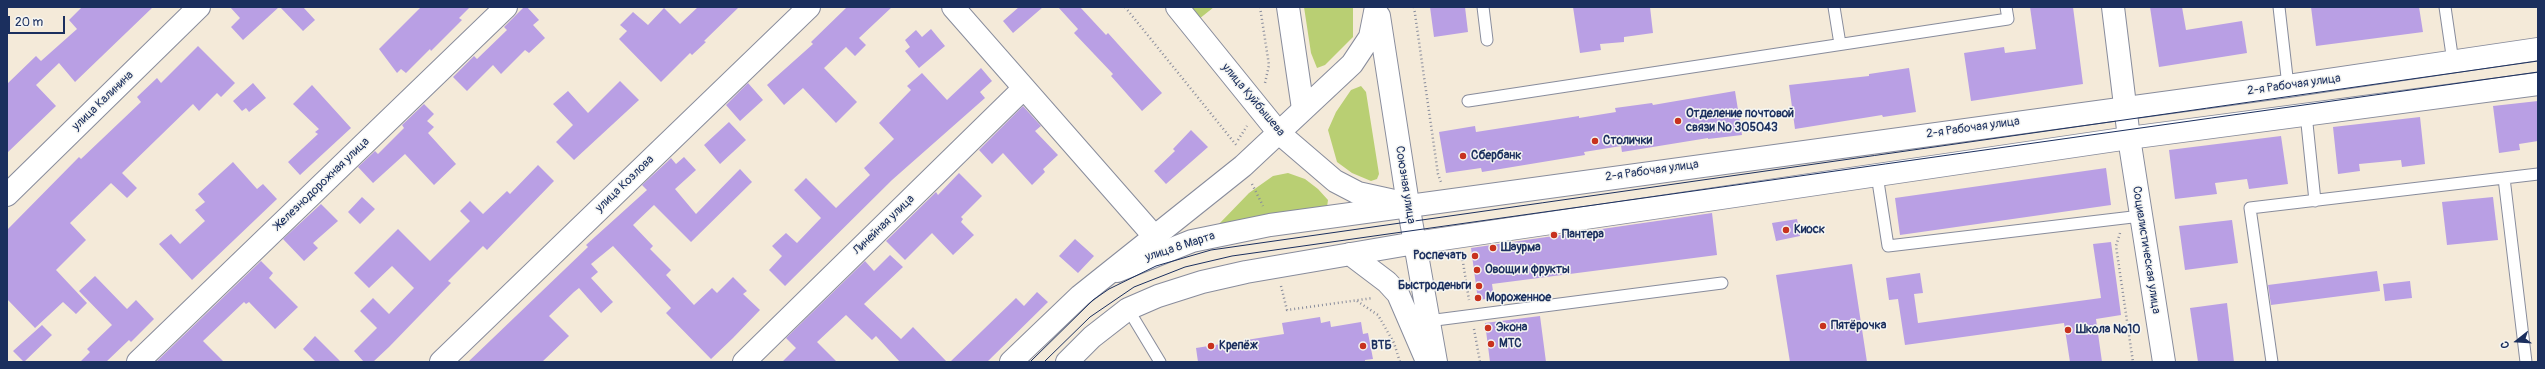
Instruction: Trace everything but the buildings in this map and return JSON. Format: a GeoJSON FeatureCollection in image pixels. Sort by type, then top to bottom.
{"type":"FeatureCollection","features":[{"type":"Feature","properties":{"kind":"main road","name":"улица Калинина"},"geometry":{"type":"LineString","coordinates":[[7,196],[199,7]]}},
{"type":"Feature","properties":{"kind":"main road","name":"Железнодорожная улица"},"geometry":{"type":"LineString","coordinates":[[138,362],[506,7]]}},
{"type":"Feature","properties":{"kind":"main road","name":"улица Козлова"},"geometry":{"type":"LineString","coordinates":[[441,362],[810,7]]}},
{"type":"Feature","properties":{"kind":"main road"},"geometry":{"type":"LineString","coordinates":[[953,7],[1154,236]]}},
{"type":"Feature","properties":{"kind":"main road","name":"улица Куйбышева"},"geometry":{"type":"LineString","coordinates":[[1177,7],[1279,133],[1335,181],[1358,193],[1408,204]]}},
{"type":"Feature","properties":{"kind":"main road"},"geometry":{"type":"LineString","coordinates":[[1288,7],[1304,109]]}},
{"type":"Feature","properties":{"kind":"main road"},"geometry":{"type":"LineString","coordinates":[[1101,278],[1243,166],[1352,64],[1370,37],[1377,7]]}},
{"type":"Feature","properties":{"kind":"main road","name":"Союзная улица"},"geometry":{"type":"LineString","coordinates":[[1377,7],[1408,204],[1436,362]]}},
{"type":"Feature","properties":{"kind":"main road","name":"Социалистическая улица"},"geometry":{"type":"LineString","coordinates":[[2113,7],[2129,138],[2132,216],[2164,362]]}},
{"type":"Feature","properties":{"kind":"main road","name":"2-я Рабочая улица"},"geometry":{"type":"LineString","coordinates":[[1408,204],[2288,86],[2538,49]]}},
{"type":"Feature","properties":{"kind":"main road"},"geometry":{"type":"LineString","coordinates":[[1067,362],[1092,337],[1128,309],[1158,296],[1202,282],[1350,254],[1415,243],[2129,138],[2538,84]]}},
{"type":"Feature","properties":{"kind":"main road","name":"Линейная улица"},"geometry":{"type":"LineString","coordinates":[[744,362],[1024,88]]}},
{"type":"Feature","properties":{"kind":"main road","name":"улица 8 Марта"},"geometry":{"type":"LineString","coordinates":[[1011,362],[1056,318],[1101,278],[1144,259],[1192,241],[1270,225],[1408,204]]}},
{"type":"Feature","properties":{"kind":"main road"},"geometry":{"type":"LineString","coordinates":[[1350,254],[1386,282],[1398,294],[1427,362]]}},
{"type":"Feature","properties":{"kind":"lane"},"geometry":{"type":"LineString","coordinates":[[1483,7],[1487,40]]}},
{"type":"Feature","properties":{"kind":"lane"},"geometry":{"type":"LineString","coordinates":[[1834,7],[1840,44]]}},
{"type":"Feature","properties":{"kind":"lane"},"geometry":{"type":"LineString","coordinates":[[1468,100],[2008,19],[2006,7]]}},
{"type":"Feature","properties":{"kind":"lane"},"geometry":{"type":"LineString","coordinates":[[2279,7],[2288,86]]}},
{"type":"Feature","properties":{"kind":"lane"},"geometry":{"type":"LineString","coordinates":[[2445,7],[2453,62]]}},
{"type":"Feature","properties":{"kind":"lane"},"geometry":{"type":"LineString","coordinates":[[2306,114],[2315,201]]}},
{"type":"Feature","properties":{"kind":"lane"},"geometry":{"type":"LineString","coordinates":[[2272,362],[2250,208],[2538,174]]}},
{"type":"Feature","properties":{"kind":"lane"},"geometry":{"type":"LineString","coordinates":[[1877,175],[1888,246],[2132,216]]}},
{"type":"Feature","properties":{"kind":"lane"},"geometry":{"type":"LineString","coordinates":[[2504,178],[2526,362]]}},
{"type":"Feature","properties":{"kind":"lane"},"geometry":{"type":"LineString","coordinates":[[1428,321],[1722,283]]}},
{"type":"Feature","properties":{"kind":"lane"},"geometry":{"type":"LineString","coordinates":[[1128,309],[1160,362]]}},
{"type":"Feature","properties":{"kind":"path"},"geometry":{"type":"LineString","coordinates":[[1125,7],[1236,144]]}},
{"type":"Feature","properties":{"kind":"path"},"geometry":{"type":"LineString","coordinates":[[1414,7],[1438,174],[1443,184]]}},
{"type":"Feature","properties":{"kind":"path"},"geometry":{"type":"LineString","coordinates":[[2132,216],[2116,246],[2133,362]]}},
{"type":"Feature","properties":{"kind":"path"},"geometry":{"type":"LineString","coordinates":[[1356,300],[1378,315],[1394,343],[1400,362]]}},
{"type":"Feature","properties":{"kind":"green space"},"geometry":{"type":"Polygon","coordinates":[[[1189,7],[1214,7],[1199,19],[1189,7]]]}},
{"type":"Feature","properties":{"kind":"green space"},"geometry":{"type":"Polygon","coordinates":[[[1304,7],[1353,7],[1353,37],[1325,65],[1317,68],[1311,53],[1304,7]]]}},
{"type":"Feature","properties":{"kind":"green space"},"geometry":{"type":"Polygon","coordinates":[[[1361,86],[1366,92],[1379,174],[1377,179],[1371,181],[1352,173],[1337,162],[1328,130],[1336,112],[1351,90],[1361,86]]]}},
{"type":"Feature","properties":{"kind":"green space"},"geometry":{"type":"Polygon","coordinates":[[[1288,173],[1305,179],[1318,189],[1328,200],[1327,207],[1219,224],[1249,193],[1273,176],[1288,173]]]}},
{"type":"Feature","properties":{"kind":"tram line"},"geometry":{"type":"LineString","coordinates":[[1030,362],[1093,300],[1109,289],[1156,266],[1211,250],[2538,61]]}},
{"type":"Feature","properties":{"kind":"tram line"},"geometry":{"type":"LineString","coordinates":[[1044,362],[1090,317],[1134,287],[1185,267],[1232,256],[2538,72]]}},
{"type":"Feature","properties":{"kind":"place","name":"Отделение почтовой связи № 305043"},"geometry":{"type":"Point","coordinates":[1678,121]}},
{"type":"Feature","properties":{"kind":"place","name":"Столички"},"geometry":{"type":"Point","coordinates":[1595,141]}},
{"type":"Feature","properties":{"kind":"place","name":"Сбербанк"},"geometry":{"type":"Point","coordinates":[1463,156]}},
{"type":"Feature","properties":{"kind":"place","name":"Киоск"},"geometry":{"type":"Point","coordinates":[1786,230]}},
{"type":"Feature","properties":{"kind":"place","name":"Пантера"},"geometry":{"type":"Point","coordinates":[1554,235]}},
{"type":"Feature","properties":{"kind":"place","name":"Шаурма"},"geometry":{"type":"Point","coordinates":[1493,248]}},
{"type":"Feature","properties":{"kind":"place","name":"Роспечать"},"geometry":{"type":"Point","coordinates":[1475,256]}},
{"type":"Feature","properties":{"kind":"place","name":"Овощи и фрукты"},"geometry":{"type":"Point","coordinates":[1477,270]}},
{"type":"Feature","properties":{"kind":"place","name":"Быстроденьги"},"geometry":{"type":"Point","coordinates":[1479,286]}},
{"type":"Feature","properties":{"kind":"place","name":"Мороженное"},"geometry":{"type":"Point","coordinates":[1478,298]}},
{"type":"Feature","properties":{"kind":"place","name":"Пятёрочка"},"geometry":{"type":"Point","coordinates":[1823,326]}},
{"type":"Feature","properties":{"kind":"place","name":"Экона"},"geometry":{"type":"Point","coordinates":[1488,328]}},
{"type":"Feature","properties":{"kind":"place","name":"Школа №10"},"geometry":{"type":"Point","coordinates":[2068,330]}},
{"type":"Feature","properties":{"kind":"place","name":"МТС"},"geometry":{"type":"Point","coordinates":[1491,344]}},
{"type":"Feature","properties":{"kind":"place","name":"Крепёж"},"geometry":{"type":"Point","coordinates":[1211,346]}},
{"type":"Feature","properties":{"kind":"place","name":"ВТБ"},"geometry":{"type":"Point","coordinates":[1363,346]}}]}
